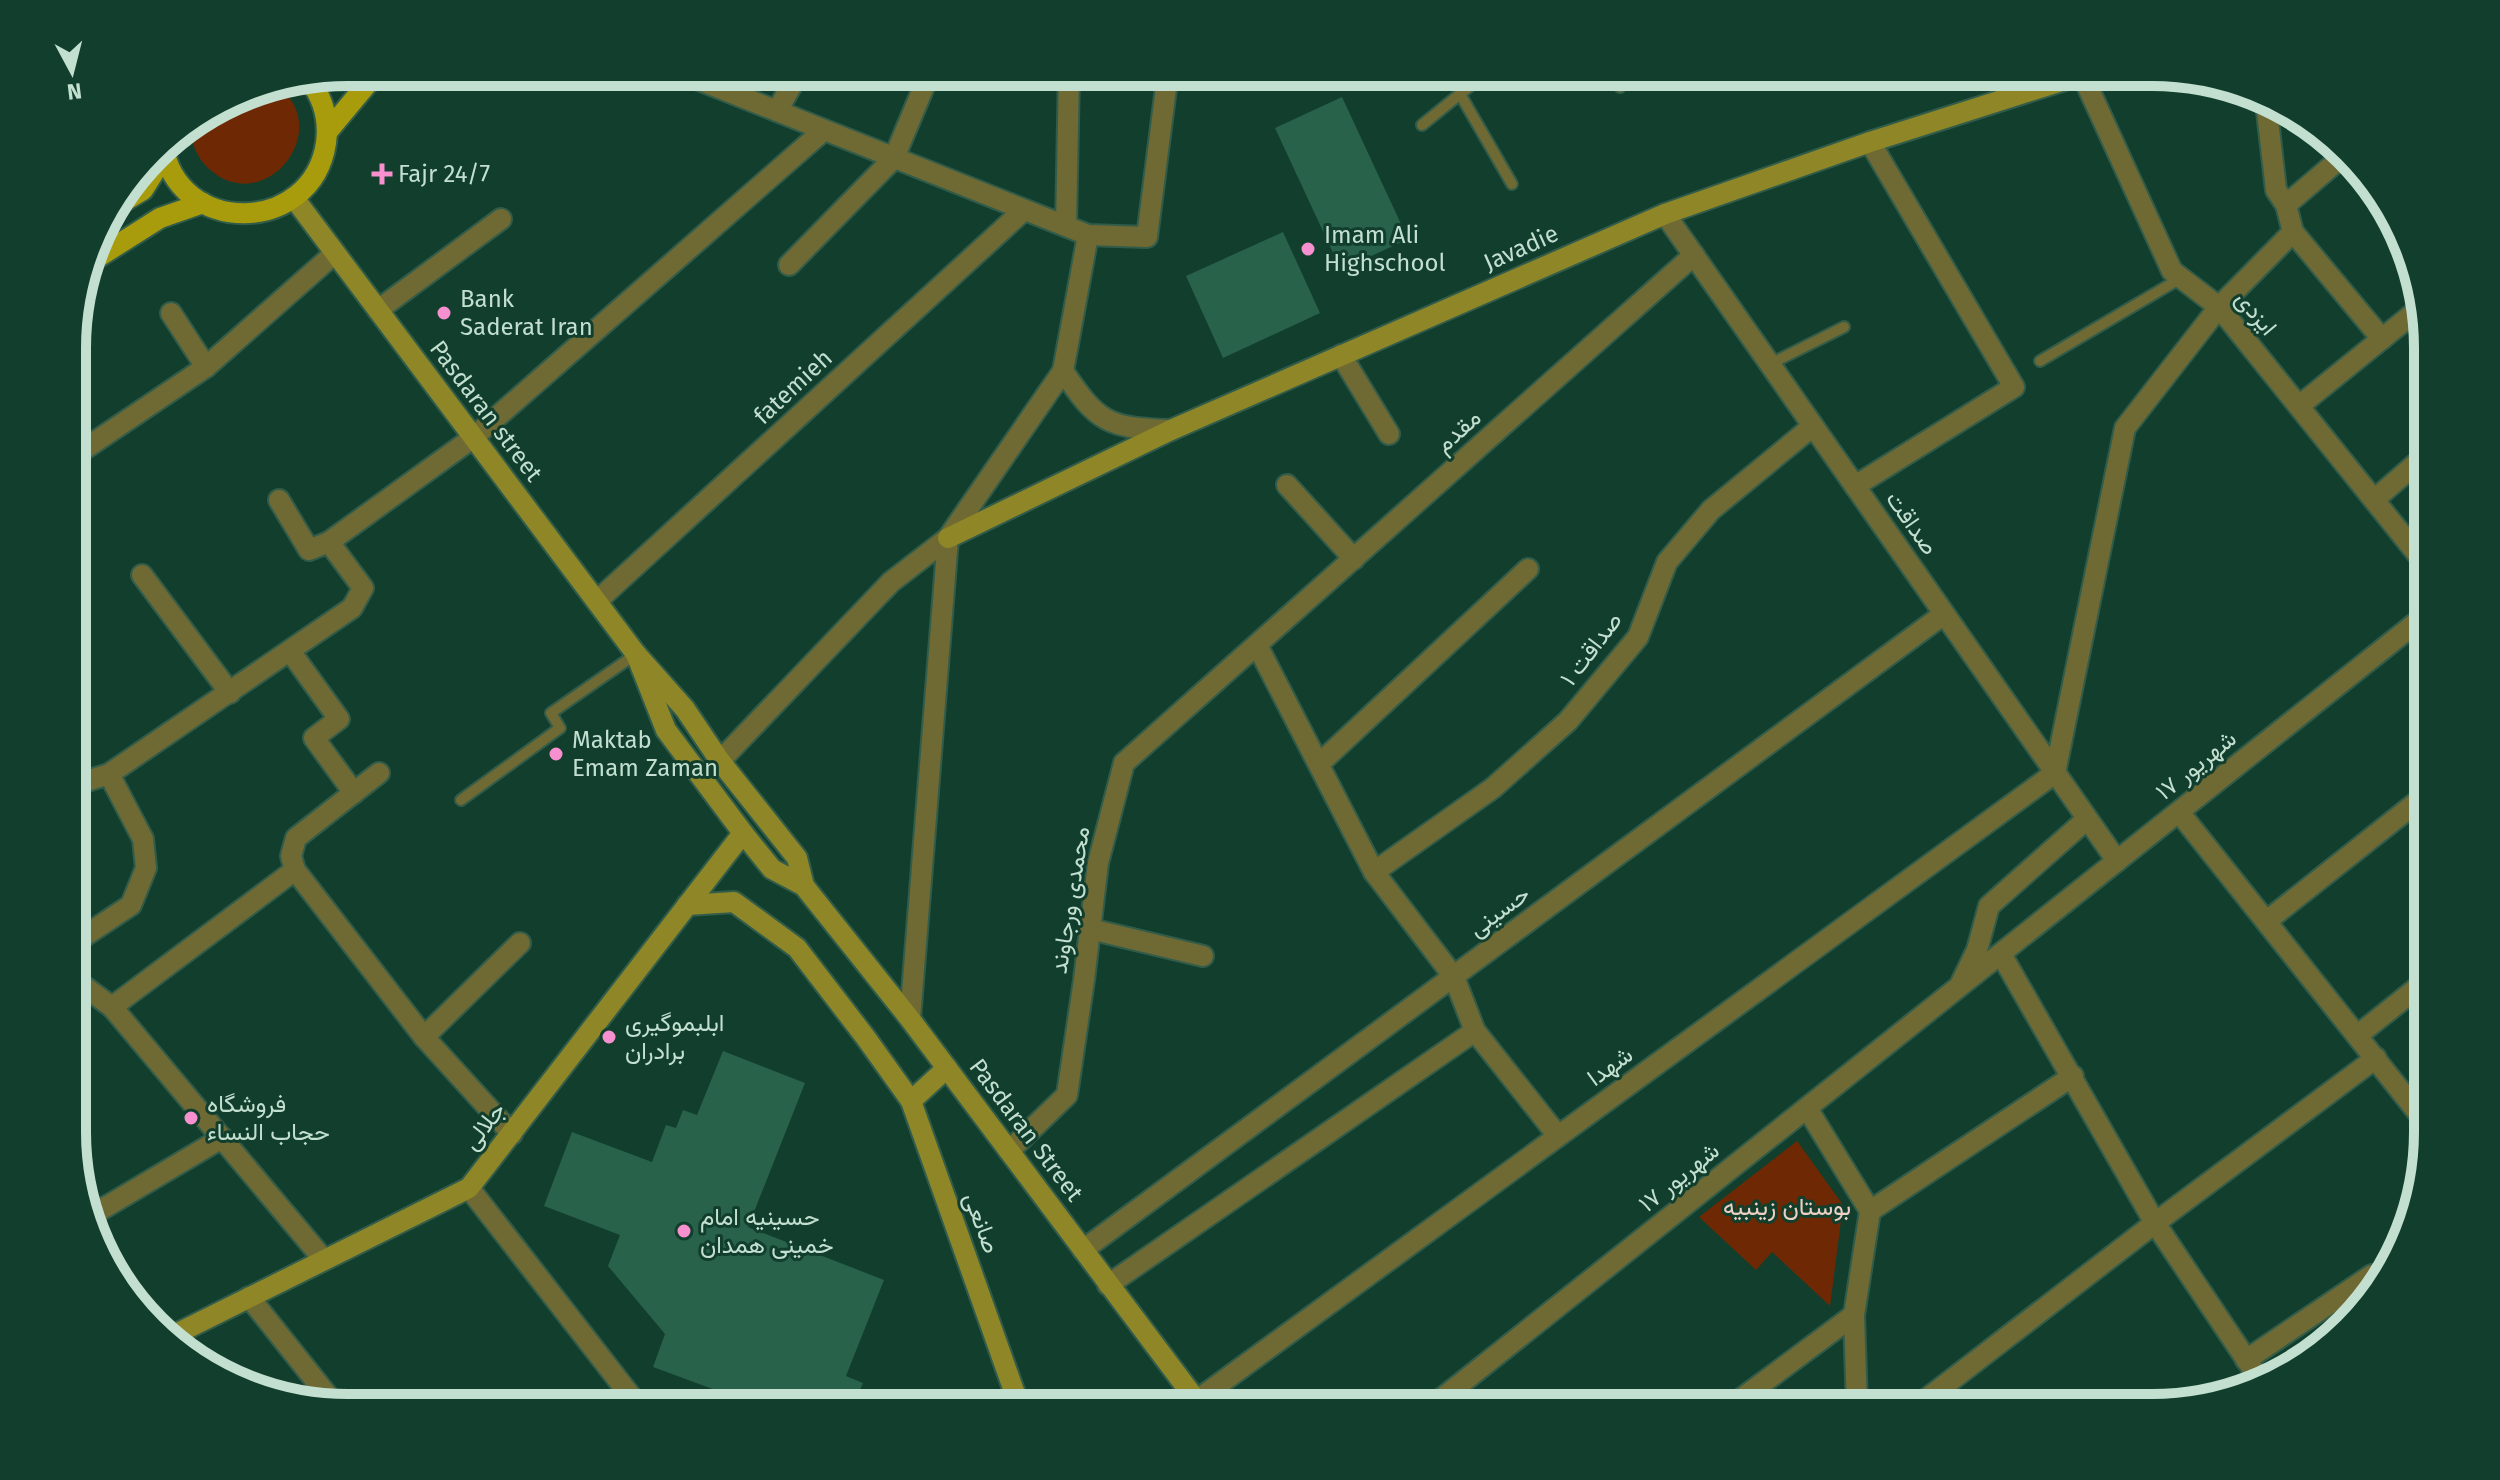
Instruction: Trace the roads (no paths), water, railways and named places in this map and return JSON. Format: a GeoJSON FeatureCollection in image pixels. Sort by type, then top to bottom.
{"type":"FeatureCollection","features":[{"type":"Feature","properties":{"kind":"main road","name":"Javadie"},"geometry":{"type":"LineString","coordinates":[[948,538],[1171,430],[1665,214],[1870,142],[2043,86]]}},
{"type":"Feature","properties":{"kind":"main road"},"geometry":{"type":"LineString","coordinates":[[328,131],[365,87]]}},
{"type":"Feature","properties":{"kind":"main road"},"geometry":{"type":"LineString","coordinates":[[168,158],[174,174],[187,191],[203,203],[226,212],[250,214],[273,209],[294,198],[312,180],[324,156],[328,131],[324,105],[314,89]]}},
{"type":"Feature","properties":{"kind":"main road"},"geometry":{"type":"LineString","coordinates":[[136,194],[143,190],[150,176]]}},
{"type":"Feature","properties":{"kind":"main road","name":"Pasdaran street"},"geometry":{"type":"LineString","coordinates":[[294,198],[636,654]]}},
{"type":"Feature","properties":{"kind":"main road"},"geometry":{"type":"LineString","coordinates":[[104,254],[160,218],[203,203]]}},
{"type":"Feature","properties":{"kind":"main road","name":"Pasdaran Street"},"geometry":{"type":"LineString","coordinates":[[636,654],[685,709],[720,761],[797,858],[804,886]]}},
{"type":"Feature","properties":{"kind":"main road","name":"Pasdaran Street"},"geometry":{"type":"LineString","coordinates":[[636,654],[666,730],[743,833],[772,869],[804,886],[910,1019],[1191,1394]]}},
{"type":"Feature","properties":{"kind":"main road","name":"جلالی"},"geometry":{"type":"LineString","coordinates":[[179,1332],[469,1188],[743,833]]}},
{"type":"Feature","properties":{"kind":"main road","name":"صانعی"},"geometry":{"type":"LineString","coordinates":[[687,905],[734,902],[797,948],[911,1101],[1015,1394]]}},
{"type":"Feature","properties":{"kind":"main road"},"geometry":{"type":"LineString","coordinates":[[911,1101],[947,1068]]}},
{"type":"Feature","properties":{"kind":"street","name":"ایزدی"},"geometry":{"type":"LineString","coordinates":[[2090,86],[2172,271],[2219,307],[2413,549]]}},
{"type":"Feature","properties":{"kind":"street"},"geometry":{"type":"LineString","coordinates":[[716,87],[1088,235],[1147,237],[1166,87]]}},
{"type":"Feature","properties":{"kind":"street"},"geometry":{"type":"LineString","coordinates":[[777,111],[791,87]]}},
{"type":"Feature","properties":{"kind":"street"},"geometry":{"type":"LineString","coordinates":[[789,265],[894,158],[924,87]]}},
{"type":"Feature","properties":{"kind":"street"},"geometry":{"type":"LineString","coordinates":[[1066,226],[1069,87]]}},
{"type":"Feature","properties":{"kind":"street"},"geometry":{"type":"LineString","coordinates":[[2267,113],[2276,190],[2286,205],[2293,232],[2382,339]]}},
{"type":"Feature","properties":{"kind":"street"},"geometry":{"type":"LineString","coordinates":[[279,500],[309,550],[329,542],[474,437],[824,130]]}},
{"type":"Feature","properties":{"kind":"street"},"geometry":{"type":"LineString","coordinates":[[1855,486],[2014,387],[1870,142]]}},
{"type":"Feature","properties":{"kind":"street"},"geometry":{"type":"LineString","coordinates":[[2286,205],[2336,162]]}},
{"type":"Feature","properties":{"kind":"street","name":"fatemieh"},"geometry":{"type":"LineString","coordinates":[[597,601],[1024,210]]}},
{"type":"Feature","properties":{"kind":"street","name":"صداقت"},"geometry":{"type":"LineString","coordinates":[[1665,214],[2117,861]]}},
{"type":"Feature","properties":{"kind":"street"},"geometry":{"type":"LineString","coordinates":[[378,310],[501,219]]}},
{"type":"Feature","properties":{"kind":"street"},"geometry":{"type":"LineString","coordinates":[[2055,773],[2125,428],[2219,307],[2293,232]]}},
{"type":"Feature","properties":{"kind":"street"},"geometry":{"type":"LineString","coordinates":[[720,761],[891,582],[948,538],[1063,371],[1088,235]]}},
{"type":"Feature","properties":{"kind":"street"},"geometry":{"type":"LineString","coordinates":[[86,448],[206,367],[335,253]]}},
{"type":"Feature","properties":{"kind":"street","name":"مقدم"},"geometry":{"type":"LineString","coordinates":[[1257,645],[1694,255]]}},
{"type":"Feature","properties":{"kind":"street"},"geometry":{"type":"LineString","coordinates":[[171,313],[206,367]]}},
{"type":"Feature","properties":{"kind":"street"},"geometry":{"type":"LineString","coordinates":[[2299,406],[2411,315]]}},
{"type":"Feature","properties":{"kind":"street"},"geometry":{"type":"LineString","coordinates":[[1341,355],[1389,434]]}},
{"type":"Feature","properties":{"kind":"street"},"geometry":{"type":"LineString","coordinates":[[1063,371],[1084,402],[1105,421],[1131,429],[1171,430]]}},
{"type":"Feature","properties":{"kind":"street","name":"صداقت ۱"},"geometry":{"type":"LineString","coordinates":[[1374,872],[1493,788],[1568,721],[1638,637],[1667,562],[1711,510],[1813,426]]}},
{"type":"Feature","properties":{"kind":"street"},"geometry":{"type":"LineString","coordinates":[[2374,500],[2413,466]]}},
{"type":"Feature","properties":{"kind":"street"},"geometry":{"type":"LineString","coordinates":[[1287,485],[1354,559]]}},
{"type":"Feature","properties":{"kind":"street"},"geometry":{"type":"LineString","coordinates":[[910,1019],[948,538]]}},
{"type":"Feature","properties":{"kind":"street"},"geometry":{"type":"LineString","coordinates":[[86,781],[109,774],[352,608],[363,588],[329,542]]}},
{"type":"Feature","properties":{"kind":"street"},"geometry":{"type":"LineString","coordinates":[[1320,763],[1528,569]]}},
{"type":"Feature","properties":{"kind":"street"},"geometry":{"type":"LineString","coordinates":[[142,575],[230,693]]}},
{"type":"Feature","properties":{"kind":"street","name":"حسینی"},"geometry":{"type":"LineString","coordinates":[[1083,1250],[1944,614]]}},
{"type":"Feature","properties":{"kind":"street","name":"۱۷ شهریور"},"geometry":{"type":"LineString","coordinates":[[1448,1393],[2413,625]]}},
{"type":"Feature","properties":{"kind":"street"},"geometry":{"type":"LineString","coordinates":[[1257,645],[1374,872],[1454,977],[1475,1031],[1558,1136]]}},
{"type":"Feature","properties":{"kind":"street","name":"محمدی ورجاوند"},"geometry":{"type":"LineString","coordinates":[[1009,1151],[1067,1095],[1098,863],[1124,763],[1257,645]]}},
{"type":"Feature","properties":{"kind":"street"},"geometry":{"type":"LineString","coordinates":[[290,651],[339,719],[314,738],[354,793]]}},
{"type":"Feature","properties":{"kind":"street"},"geometry":{"type":"LineString","coordinates":[[379,773],[296,838],[291,856],[295,870],[424,1037],[512,1134]]}},
{"type":"Feature","properties":{"kind":"street","name":"شهدا"},"geometry":{"type":"LineString","coordinates":[[1213,1394],[1558,1136],[2055,773]]}},
{"type":"Feature","properties":{"kind":"street"},"geometry":{"type":"LineString","coordinates":[[86,935],[131,905],[146,868],[143,839],[109,774]]}},
{"type":"Feature","properties":{"kind":"street"},"geometry":{"type":"LineString","coordinates":[[2268,920],[2413,805]]}},
{"type":"Feature","properties":{"kind":"street"},"geometry":{"type":"LineString","coordinates":[[2179,812],[2413,1106]]}},
{"type":"Feature","properties":{"kind":"street","name":"۱۷ شهریور"},"geometry":{"type":"LineString","coordinates":[[1959,987],[1977,950],[1989,906],[2087,819]]}},
{"type":"Feature","properties":{"kind":"street"},"geometry":{"type":"LineString","coordinates":[[112,1007],[295,870]]}},
{"type":"Feature","properties":{"kind":"street"},"geometry":{"type":"LineString","coordinates":[[1090,929],[1203,956]]}},
{"type":"Feature","properties":{"kind":"street"},"geometry":{"type":"LineString","coordinates":[[424,1037],[520,943]]}},
{"type":"Feature","properties":{"kind":"street"},"geometry":{"type":"LineString","coordinates":[[2001,954],[2155,1223],[2255,1373]]}},
{"type":"Feature","properties":{"kind":"street"},"geometry":{"type":"LineString","coordinates":[[86,988],[112,1007],[324,1260]]}},
{"type":"Feature","properties":{"kind":"street"},"geometry":{"type":"LineString","coordinates":[[2358,1035],[2413,991]]}},
{"type":"Feature","properties":{"kind":"street"},"geometry":{"type":"LineString","coordinates":[[1108,1285],[1475,1031]]}},
{"type":"Feature","properties":{"kind":"street"},"geometry":{"type":"LineString","coordinates":[[1934,1393],[2376,1058]]}},
{"type":"Feature","properties":{"kind":"street"},"geometry":{"type":"LineString","coordinates":[[1870,1211],[2073,1076]]}},
{"type":"Feature","properties":{"kind":"street"},"geometry":{"type":"LineString","coordinates":[[1807,1108],[1870,1211],[1854,1315],[1857,1393]]}},
{"type":"Feature","properties":{"kind":"street"},"geometry":{"type":"LineString","coordinates":[[99,1211],[222,1138]]}},
{"type":"Feature","properties":{"kind":"street"},"geometry":{"type":"LineString","coordinates":[[469,1188],[629,1394]]}},
{"type":"Feature","properties":{"kind":"street"},"geometry":{"type":"LineString","coordinates":[[2246,1360],[2370,1276]]}},
{"type":"Feature","properties":{"kind":"street"},"geometry":{"type":"LineString","coordinates":[[249,1297],[325,1393]]}},
{"type":"Feature","properties":{"kind":"street"},"geometry":{"type":"LineString","coordinates":[[1749,1393],[1854,1315]]}},
{"type":"Feature","properties":{"kind":"lane"},"geometry":{"type":"LineString","coordinates":[[1422,125],[1469,86]]}},
{"type":"Feature","properties":{"kind":"lane"},"geometry":{"type":"LineString","coordinates":[[1460,94],[1512,184]]}},
{"type":"Feature","properties":{"kind":"lane"},"geometry":{"type":"LineString","coordinates":[[2040,361],[2181,278]]}},
{"type":"Feature","properties":{"kind":"lane"},"geometry":{"type":"LineString","coordinates":[[1770,364],[1844,327]]}},
{"type":"Feature","properties":{"kind":"lane"},"geometry":{"type":"LineString","coordinates":[[461,800],[560,728],[551,713],[636,654]]}},
{"type":"Feature","properties":{"kind":"place","name":"Fajr 24/7"},"geometry":{"type":"Point","coordinates":[382,174]}},
{"type":"Feature","properties":{"kind":"place","name":"Imam Ali Highschool"},"geometry":{"type":"Point","coordinates":[1308,249]}},
{"type":"Feature","properties":{"kind":"place","name":"Bank Saderat Iran"},"geometry":{"type":"Point","coordinates":[444,313]}},
{"type":"Feature","properties":{"kind":"place","name":"Maktab Emam Zaman"},"geometry":{"type":"Point","coordinates":[556,754]}},
{"type":"Feature","properties":{"kind":"place","name":"ابلبموگیری برادران"},"geometry":{"type":"Point","coordinates":[609,1037]}},
{"type":"Feature","properties":{"kind":"place","name":"فروشگاه حجاب النساء"},"geometry":{"type":"Point","coordinates":[191,1118]}},
{"type":"Feature","properties":{"kind":"place","name":"حسینیه امام خمینی همدان"},"geometry":{"type":"Point","coordinates":[684,1231]}},
{"type":"Feature","properties":{"kind":"park label","name":"بوستان زینبیه"},"geometry":{"type":"Point","coordinates":[1787,1207]}}]}
